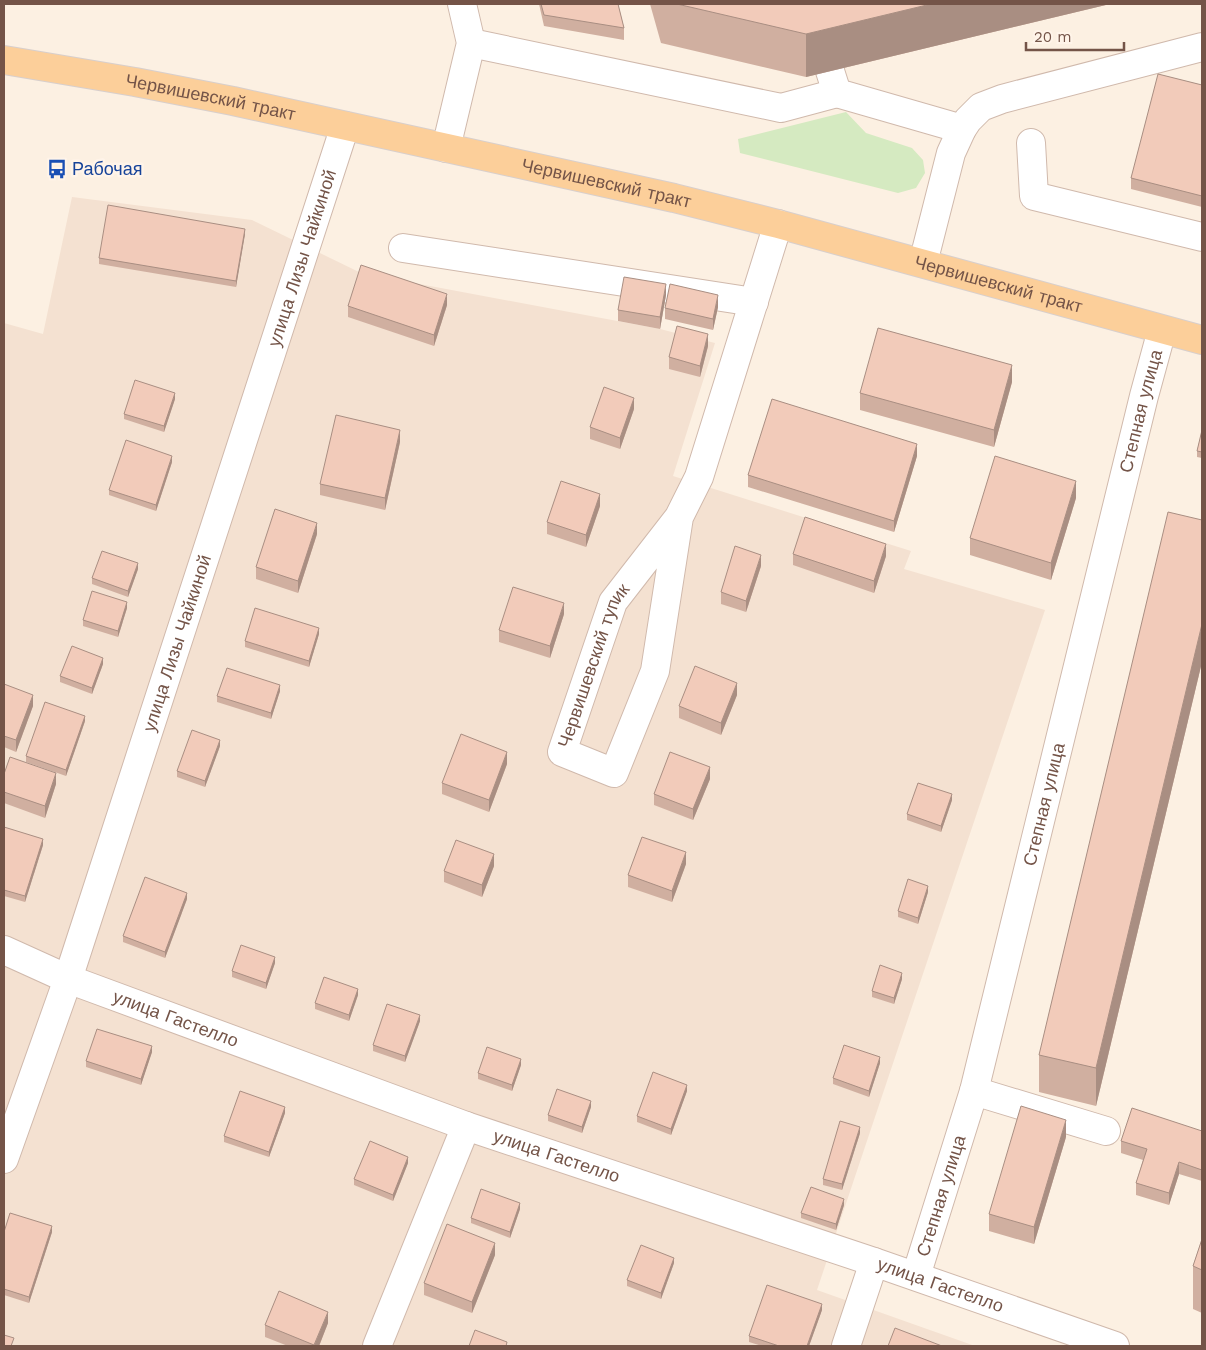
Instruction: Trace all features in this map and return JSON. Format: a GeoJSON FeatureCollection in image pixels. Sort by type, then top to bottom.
{"type":"FeatureCollection","features":[{"type":"Feature","properties":{"kind":"main road","name":"Червишевский тракт"},"geometry":{"type":"LineString","coordinates":[[4,60],[233,101],[674,198],[778,224],[1202,340]]}},
{"type":"Feature","properties":{"kind":"street"},"geometry":{"type":"LineString","coordinates":[[446,148],[471,43],[462,4]]}},
{"type":"Feature","properties":{"kind":"street"},"geometry":{"type":"LineString","coordinates":[[471,43],[781,108],[834,82],[962,129]]}},
{"type":"Feature","properties":{"kind":"street"},"geometry":{"type":"LineString","coordinates":[[923,263],[951,153],[962,129],[981,107],[1002,99],[1202,47]]}},
{"type":"Feature","properties":{"kind":"street","name":"улица Лизы Чайкиной"},"geometry":{"type":"LineString","coordinates":[[4,1159],[68,979],[345,126]]}},
{"type":"Feature","properties":{"kind":"street"},"geometry":{"type":"LineString","coordinates":[[1031,143],[1034,196],[1202,238]]}},
{"type":"Feature","properties":{"kind":"street","name":"Червишевский тупик"},"geometry":{"type":"LineString","coordinates":[[679,517],[655,670],[614,772],[562,752],[613,602],[679,517],[699,477],[778,224]]}},
{"type":"Feature","properties":{"kind":"street"},"geometry":{"type":"LineString","coordinates":[[404,248],[754,302]]}},
{"type":"Feature","properties":{"kind":"street","name":"Степная улица"},"geometry":{"type":"LineString","coordinates":[[916,1276],[974,1090],[1144,396],[1162,330]]}},
{"type":"Feature","properties":{"kind":"street","name":"улица Гастелло"},"geometry":{"type":"LineString","coordinates":[[4,950],[68,979],[466,1126],[916,1276],[1115,1346]]}},
{"type":"Feature","properties":{"kind":"street"},"geometry":{"type":"LineString","coordinates":[[974,1090],[1106,1132]]}},
{"type":"Feature","properties":{"kind":"street"},"geometry":{"type":"LineString","coordinates":[[377,1346],[466,1126]]}},
{"type":"Feature","properties":{"kind":"street"},"geometry":{"type":"LineString","coordinates":[[846,1346],[874,1262]]}},
{"type":"Feature","properties":{"kind":"shaded area"},"geometry":{"type":"Polygon","coordinates":[[[72,197],[252,220],[361,273],[660,329],[715,343],[673,476],[911,551],[904,569],[1045,610],[817,1290],[975,1346],[4,1346],[4,323],[43,334],[72,197]]]}},
{"type":"Feature","properties":{"kind":"green space"},"geometry":{"type":"Polygon","coordinates":[[[846,112],[866,133],[912,148],[923,160],[925,173],[916,188],[898,193],[740,153],[738,139],[846,112]]]}},
{"type":"Feature","properties":{"kind":"building"},"geometry":{"type":"Polygon","coordinates":[[[541,4],[618,4],[624,28],[544,15],[541,4]]]}},
{"type":"Feature","properties":{"kind":"building"},"geometry":{"type":"Polygon","coordinates":[[[677,4],[931,4],[806,34],[677,4]]]}},
{"type":"Feature","properties":{"kind":"building"},"geometry":{"type":"Polygon","coordinates":[[[1158,74],[1202,85],[1202,196],[1131,178],[1158,74]]]}},
{"type":"Feature","properties":{"kind":"building"},"geometry":{"type":"Polygon","coordinates":[[[108,205],[245,229],[236,281],[99,258],[108,205]]]}},
{"type":"Feature","properties":{"kind":"building"},"geometry":{"type":"Polygon","coordinates":[[[361,265],[447,294],[434,335],[348,306],[361,265]]]}},
{"type":"Feature","properties":{"kind":"building"},"geometry":{"type":"Polygon","coordinates":[[[624,277],[666,284],[660,317],[618,310],[624,277]]]}},
{"type":"Feature","properties":{"kind":"building"},"geometry":{"type":"Polygon","coordinates":[[[670,284],[718,295],[713,319],[665,308],[670,284]]]}},
{"type":"Feature","properties":{"kind":"building"},"geometry":{"type":"Polygon","coordinates":[[[677,326],[708,334],[700,366],[669,357],[677,326]]]}},
{"type":"Feature","properties":{"kind":"building"},"geometry":{"type":"Polygon","coordinates":[[[878,328],[1012,365],[994,430],[860,393],[878,328]]]}},
{"type":"Feature","properties":{"kind":"building"},"geometry":{"type":"Polygon","coordinates":[[[135,380],[175,393],[164,426],[124,414],[135,380]]]}},
{"type":"Feature","properties":{"kind":"building"},"geometry":{"type":"Polygon","coordinates":[[[604,387],[634,398],[620,438],[590,427],[604,387]]]}},
{"type":"Feature","properties":{"kind":"building"},"geometry":{"type":"Polygon","coordinates":[[[772,399],[917,444],[894,521],[748,475],[772,399]]]}},
{"type":"Feature","properties":{"kind":"building"},"geometry":{"type":"Polygon","coordinates":[[[336,415],[400,430],[385,498],[320,484],[336,415]]]}},
{"type":"Feature","properties":{"kind":"building"},"geometry":{"type":"Polygon","coordinates":[[[1202,430],[1202,452],[1197,451],[1202,430]]]}},
{"type":"Feature","properties":{"kind":"building"},"geometry":{"type":"Polygon","coordinates":[[[126,440],[172,456],[156,505],[109,490],[126,440]]]}},
{"type":"Feature","properties":{"kind":"building"},"geometry":{"type":"Polygon","coordinates":[[[995,456],[1076,481],[1051,563],[970,538],[995,456]]]}},
{"type":"Feature","properties":{"kind":"building"},"geometry":{"type":"Polygon","coordinates":[[[561,481],[600,494],[586,535],[547,522],[561,481]]]}},
{"type":"Feature","properties":{"kind":"building"},"geometry":{"type":"Polygon","coordinates":[[[275,509],[317,523],[298,581],[256,567],[275,509]]]}},
{"type":"Feature","properties":{"kind":"building"},"geometry":{"type":"Polygon","coordinates":[[[1168,512],[1202,520],[1202,624],[1096,1068],[1039,1055],[1168,512]]]}},
{"type":"Feature","properties":{"kind":"building"},"geometry":{"type":"Polygon","coordinates":[[[805,517],[886,544],[874,581],[793,554],[805,517]]]}},
{"type":"Feature","properties":{"kind":"building"},"geometry":{"type":"Polygon","coordinates":[[[735,546],[761,555],[746,601],[721,592],[735,546]]]}},
{"type":"Feature","properties":{"kind":"building"},"geometry":{"type":"Polygon","coordinates":[[[102,551],[138,563],[128,591],[92,578],[102,551]]]}},
{"type":"Feature","properties":{"kind":"building"},"geometry":{"type":"Polygon","coordinates":[[[513,587],[564,603],[550,646],[499,630],[513,587]]]}},
{"type":"Feature","properties":{"kind":"building"},"geometry":{"type":"Polygon","coordinates":[[[92,591],[127,602],[118,631],[83,620],[92,591]]]}},
{"type":"Feature","properties":{"kind":"building"},"geometry":{"type":"Polygon","coordinates":[[[255,608],[319,628],[309,661],[245,641],[255,608]]]}},
{"type":"Feature","properties":{"kind":"building"},"geometry":{"type":"Polygon","coordinates":[[[72,646],[103,658],[92,688],[60,676],[72,646]]]}},
{"type":"Feature","properties":{"kind":"building"},"geometry":{"type":"Polygon","coordinates":[[[695,666],[737,683],[721,723],[679,706],[695,666]]]}},
{"type":"Feature","properties":{"kind":"building"},"geometry":{"type":"Polygon","coordinates":[[[227,668],[280,685],[271,713],[217,696],[227,668]]]}},
{"type":"Feature","properties":{"kind":"building"},"geometry":{"type":"Polygon","coordinates":[[[4,684],[33,695],[16,740],[4,736],[4,684]]]}},
{"type":"Feature","properties":{"kind":"building"},"geometry":{"type":"Polygon","coordinates":[[[45,702],[85,716],[66,770],[26,756],[45,702]]]}},
{"type":"Feature","properties":{"kind":"building"},"geometry":{"type":"Polygon","coordinates":[[[192,730],[220,740],[205,781],[177,771],[192,730]]]}},
{"type":"Feature","properties":{"kind":"building"},"geometry":{"type":"Polygon","coordinates":[[[461,734],[507,752],[489,800],[442,783],[461,734]]]}},
{"type":"Feature","properties":{"kind":"building"},"geometry":{"type":"Polygon","coordinates":[[[670,752],[710,767],[693,809],[654,794],[670,752]]]}},
{"type":"Feature","properties":{"kind":"building"},"geometry":{"type":"Polygon","coordinates":[[[10,757],[56,773],[45,806],[4,792],[4,774],[10,757]]]}},
{"type":"Feature","properties":{"kind":"building"},"geometry":{"type":"Polygon","coordinates":[[[918,783],[952,794],[941,826],[907,814],[918,783]]]}},
{"type":"Feature","properties":{"kind":"building"},"geometry":{"type":"Polygon","coordinates":[[[4,827],[43,839],[25,896],[4,890],[4,827]]]}},
{"type":"Feature","properties":{"kind":"building"},"geometry":{"type":"Polygon","coordinates":[[[642,837],[686,852],[672,891],[628,875],[642,837]]]}},
{"type":"Feature","properties":{"kind":"building"},"geometry":{"type":"Polygon","coordinates":[[[456,840],[494,854],[482,885],[444,871],[456,840]]]}},
{"type":"Feature","properties":{"kind":"building"},"geometry":{"type":"Polygon","coordinates":[[[145,877],[187,893],[165,952],[123,936],[145,877]]]}},
{"type":"Feature","properties":{"kind":"building"},"geometry":{"type":"Polygon","coordinates":[[[908,879],[928,886],[918,918],[898,911],[908,879]]]}},
{"type":"Feature","properties":{"kind":"building"},"geometry":{"type":"Polygon","coordinates":[[[241,945],[275,957],[266,983],[232,971],[241,945]]]}},
{"type":"Feature","properties":{"kind":"building"},"geometry":{"type":"Polygon","coordinates":[[[880,965],[902,973],[894,998],[872,991],[880,965]]]}},
{"type":"Feature","properties":{"kind":"building"},"geometry":{"type":"Polygon","coordinates":[[[324,977],[358,989],[349,1015],[315,1003],[324,977]]]}},
{"type":"Feature","properties":{"kind":"building"},"geometry":{"type":"Polygon","coordinates":[[[387,1004],[420,1015],[405,1056],[373,1045],[387,1004]]]}},
{"type":"Feature","properties":{"kind":"building"},"geometry":{"type":"Polygon","coordinates":[[[97,1029],[152,1046],[141,1079],[86,1061],[97,1029]]]}},
{"type":"Feature","properties":{"kind":"building"},"geometry":{"type":"Polygon","coordinates":[[[844,1045],[880,1057],[869,1091],[833,1078],[844,1045]]]}},
{"type":"Feature","properties":{"kind":"building"},"geometry":{"type":"Polygon","coordinates":[[[487,1047],[521,1059],[512,1085],[478,1073],[487,1047]]]}},
{"type":"Feature","properties":{"kind":"building"},"geometry":{"type":"Polygon","coordinates":[[[653,1072],[687,1085],[671,1129],[637,1116],[653,1072]]]}},
{"type":"Feature","properties":{"kind":"building"},"geometry":{"type":"Polygon","coordinates":[[[557,1089],[591,1101],[582,1127],[548,1115],[557,1089]]]}},
{"type":"Feature","properties":{"kind":"building"},"geometry":{"type":"Polygon","coordinates":[[[240,1091],[285,1107],[269,1152],[224,1136],[240,1091]]]}},
{"type":"Feature","properties":{"kind":"building"},"geometry":{"type":"Polygon","coordinates":[[[1021,1106],[1066,1120],[1034,1227],[989,1214],[1021,1106]]]}},
{"type":"Feature","properties":{"kind":"building"},"geometry":{"type":"Polygon","coordinates":[[[1132,1108],[1202,1131],[1202,1170],[1179,1162],[1169,1193],[1136,1183],[1147,1149],[1121,1141],[1132,1108]]]}},
{"type":"Feature","properties":{"kind":"building"},"geometry":{"type":"Polygon","coordinates":[[[840,1121],[860,1127],[842,1184],[823,1179],[840,1121]]]}},
{"type":"Feature","properties":{"kind":"building"},"geometry":{"type":"Polygon","coordinates":[[[370,1141],[408,1157],[393,1195],[354,1179],[370,1141]]]}},
{"type":"Feature","properties":{"kind":"building"},"geometry":{"type":"Polygon","coordinates":[[[811,1187],[844,1199],[836,1224],[801,1213],[811,1187]]]}},
{"type":"Feature","properties":{"kind":"building"},"geometry":{"type":"Polygon","coordinates":[[[481,1189],[520,1203],[510,1232],[471,1218],[481,1189]]]}},
{"type":"Feature","properties":{"kind":"building"},"geometry":{"type":"Polygon","coordinates":[[[10,1213],[52,1226],[29,1297],[4,1289],[4,1232],[10,1213]]]}},
{"type":"Feature","properties":{"kind":"building"},"geometry":{"type":"Polygon","coordinates":[[[447,1224],[495,1243],[472,1302],[424,1283],[447,1224]]]}},
{"type":"Feature","properties":{"kind":"building"},"geometry":{"type":"Polygon","coordinates":[[[1202,1239],[1202,1270],[1193,1266],[1202,1239]]]}},
{"type":"Feature","properties":{"kind":"building"},"geometry":{"type":"Polygon","coordinates":[[[641,1245],[674,1258],[661,1293],[627,1280],[641,1245]]]}},
{"type":"Feature","properties":{"kind":"building"},"geometry":{"type":"Polygon","coordinates":[[[767,1285],[822,1304],[807,1346],[779,1346],[749,1336],[767,1285]]]}},
{"type":"Feature","properties":{"kind":"building"},"geometry":{"type":"Polygon","coordinates":[[[279,1291],[328,1312],[314,1345],[265,1325],[279,1291]]]}},
{"type":"Feature","properties":{"kind":"building"},"geometry":{"type":"Polygon","coordinates":[[[895,1328],[942,1346],[888,1346],[895,1328]]]}},
{"type":"Feature","properties":{"kind":"building"},"geometry":{"type":"Polygon","coordinates":[[[475,1330],[507,1342],[506,1346],[469,1346],[475,1330]]]}},
{"type":"Feature","properties":{"kind":"building"},"geometry":{"type":"Polygon","coordinates":[[[4,1335],[14,1338],[11,1346],[4,1346],[4,1335]]]}},
{"type":"Feature","properties":{"kind":"place","name":"Рабочая"},"geometry":{"type":"Point","coordinates":[57,169]}}]}
